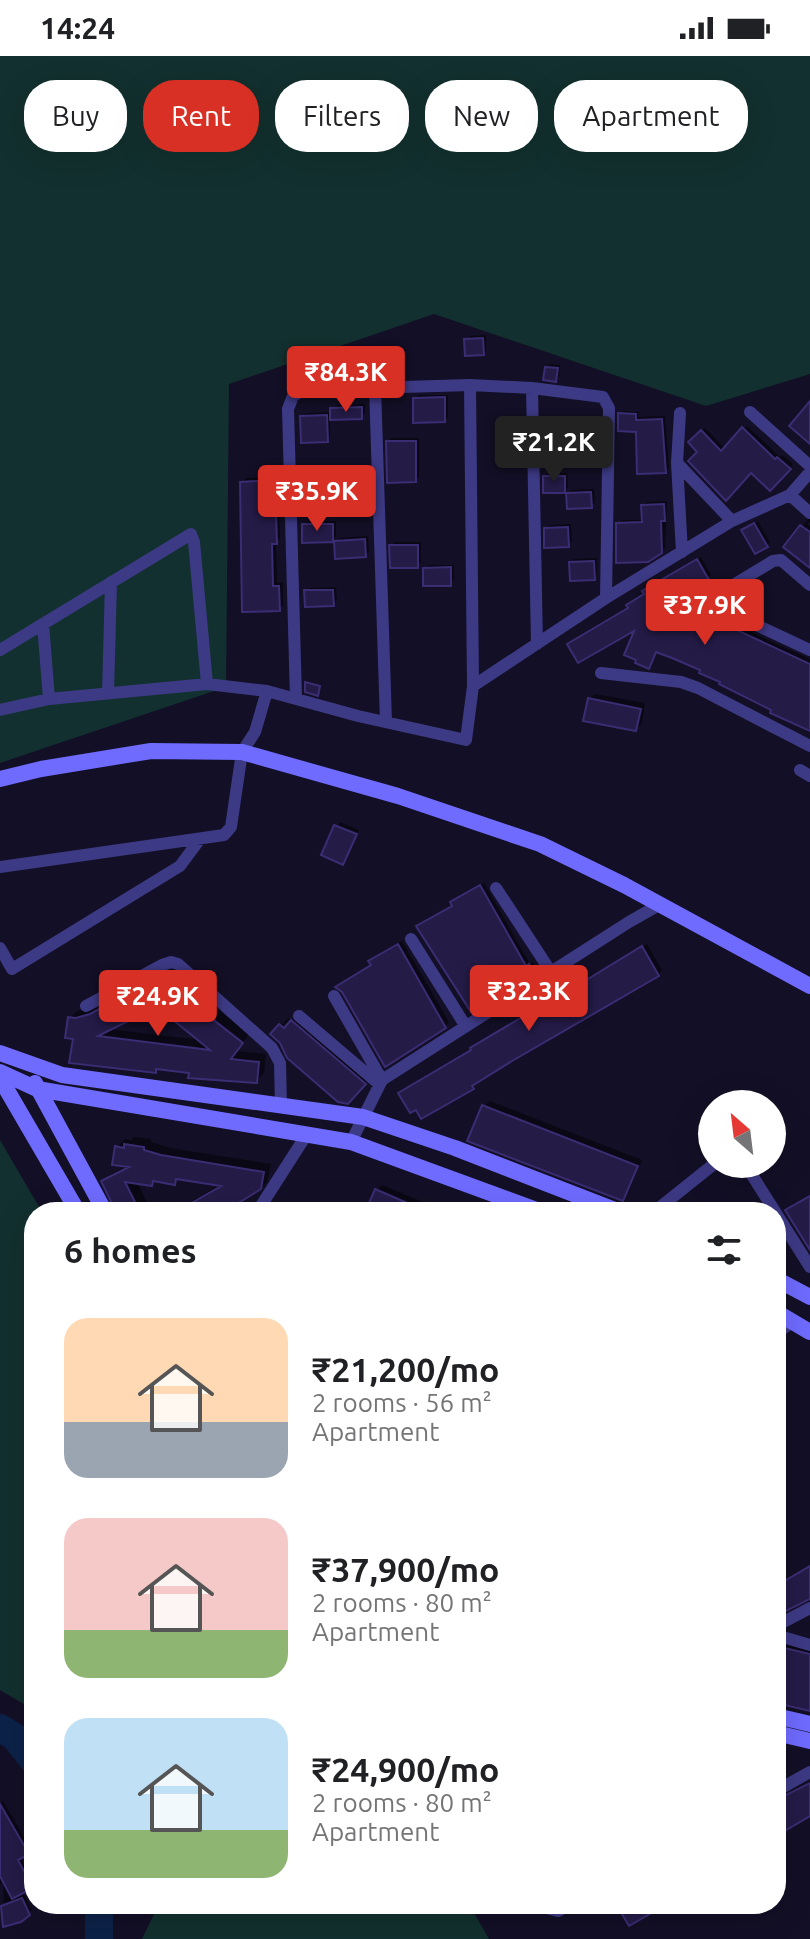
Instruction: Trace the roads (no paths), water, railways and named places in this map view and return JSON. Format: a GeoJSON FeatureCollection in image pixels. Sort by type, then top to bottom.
{"type":"FeatureCollection","features":[{"type":"Feature","properties":{"kind":"street"},"geometry":{"type":"LineString","coordinates":[[0,710],[49,699],[207,684],[267,691],[466,740],[473,686],[470,385]]}},
{"type":"Feature","properties":{"kind":"street"},"geometry":{"type":"LineString","coordinates":[[296,699],[288,409],[293,396],[303,390],[470,385],[532,388],[603,397],[609,408],[606,598]]}},
{"type":"Feature","properties":{"kind":"street"},"geometry":{"type":"LineString","coordinates":[[375,387],[386,722]]}},
{"type":"Feature","properties":{"kind":"street"},"geometry":{"type":"LineString","coordinates":[[532,388],[537,644]]}},
{"type":"Feature","properties":{"kind":"street"},"geometry":{"type":"LineString","coordinates":[[750,412],[810,466]]}},
{"type":"Feature","properties":{"kind":"street"},"geometry":{"type":"LineString","coordinates":[[680,413],[677,463],[682,552]]}},
{"type":"Feature","properties":{"kind":"street"},"geometry":{"type":"LineString","coordinates":[[677,463],[732,521]]}},
{"type":"Feature","properties":{"kind":"street"},"geometry":{"type":"LineString","coordinates":[[473,686],[606,598],[732,521],[790,495],[810,472]]}},
{"type":"Feature","properties":{"kind":"street"},"geometry":{"type":"LineString","coordinates":[[790,495],[810,513]]}},
{"type":"Feature","properties":{"kind":"street"},"geometry":{"type":"LineString","coordinates":[[0,650],[191,534],[207,684]]}},
{"type":"Feature","properties":{"kind":"street"},"geometry":{"type":"LineString","coordinates":[[810,585],[781,560],[773,561],[712,598],[720,608],[810,650]]}},
{"type":"Feature","properties":{"kind":"street"},"geometry":{"type":"LineString","coordinates":[[108,693],[111,582]]}},
{"type":"Feature","properties":{"kind":"street"},"geometry":{"type":"LineString","coordinates":[[43,624],[49,699]]}},
{"type":"Feature","properties":{"kind":"street"},"geometry":{"type":"LineString","coordinates":[[601,673],[681,682],[810,746]]}},
{"type":"Feature","properties":{"kind":"street"},"geometry":{"type":"LineString","coordinates":[[0,867],[224,835],[231,827],[242,752],[255,732],[267,691]]}},
{"type":"Feature","properties":{"kind":"street"},"geometry":{"type":"LineString","coordinates":[[0,779],[151,751],[242,752],[398,796],[540,844],[810,986]]}},
{"type":"Feature","properties":{"kind":"street"},"geometry":{"type":"LineString","coordinates":[[0,978],[180,866],[200,839]]}},
{"type":"Feature","properties":{"kind":"street"},"geometry":{"type":"LineString","coordinates":[[496,888],[551,972]]}},
{"type":"Feature","properties":{"kind":"street"},"geometry":{"type":"LineString","coordinates":[[351,1142],[381,1082],[465,1025],[659,905]]}},
{"type":"Feature","properties":{"kind":"street"},"geometry":{"type":"LineString","coordinates":[[411,939],[465,1025]]}},
{"type":"Feature","properties":{"kind":"street"},"geometry":{"type":"LineString","coordinates":[[0,948],[12,969]]}},
{"type":"Feature","properties":{"kind":"street"},"geometry":{"type":"LineString","coordinates":[[86,1006],[162,965],[171,962],[178,964],[272,1048],[280,1063],[281,1107]]}},
{"type":"Feature","properties":{"kind":"street"},"geometry":{"type":"LineString","coordinates":[[334,996],[381,1082]]}},
{"type":"Feature","properties":{"kind":"street"},"geometry":{"type":"LineString","coordinates":[[299,1016],[381,1082]]}},
{"type":"Feature","properties":{"kind":"street"},"geometry":{"type":"LineString","coordinates":[[0,1053],[62,1075],[363,1117],[455,1148],[594,1202]]}},
{"type":"Feature","properties":{"kind":"street"},"geometry":{"type":"LineString","coordinates":[[30,1065],[37,1089],[99,1202]]}},
{"type":"Feature","properties":{"kind":"street"},"geometry":{"type":"LineString","coordinates":[[0,1075],[37,1089],[351,1142],[504,1202]]}},
{"type":"Feature","properties":{"kind":"street"},"geometry":{"type":"LineString","coordinates":[[0,1075],[72,1202]]}},
{"type":"Feature","properties":{"kind":"street"},"geometry":{"type":"LineString","coordinates":[[263,1202],[307,1134]]}},
{"type":"Feature","properties":{"kind":"street"},"geometry":{"type":"LineString","coordinates":[[666,1202],[698,1177]]}},
{"type":"Feature","properties":{"kind":"street"},"geometry":{"type":"LineString","coordinates":[[754,1178],[769,1202]]}},
{"type":"Feature","properties":{"kind":"street"},"geometry":{"type":"LineString","coordinates":[[786,1229],[810,1267]]}},
{"type":"Feature","properties":{"kind":"street"},"geometry":{"type":"LineString","coordinates":[[786,1284],[810,1297]]}},
{"type":"Feature","properties":{"kind":"street"},"geometry":{"type":"LineString","coordinates":[[786,1317],[810,1332]]}},
{"type":"Feature","properties":{"kind":"street"},"geometry":{"type":"LineString","coordinates":[[786,1326],[793,1321]]}},
{"type":"Feature","properties":{"kind":"street"},"geometry":{"type":"LineString","coordinates":[[786,1621],[810,1608]]}},
{"type":"Feature","properties":{"kind":"street"},"geometry":{"type":"LineString","coordinates":[[786,1638],[810,1645]]}},
{"type":"Feature","properties":{"kind":"street"},"geometry":{"type":"LineString","coordinates":[[786,1718],[810,1724]]}},
{"type":"Feature","properties":{"kind":"street"},"geometry":{"type":"LineString","coordinates":[[786,1735],[810,1741]]}},
{"type":"Feature","properties":{"kind":"street"},"geometry":{"type":"LineString","coordinates":[[786,1785],[810,1772]]}},
{"type":"Feature","properties":{"kind":"waterway"},"geometry":{"type":"LineString","coordinates":[[0,1728],[15,1737],[24,1748]]}},
{"type":"Feature","properties":{"kind":"waterway"},"geometry":{"type":"LineString","coordinates":[[99,1914],[99,1939]]}}]}
